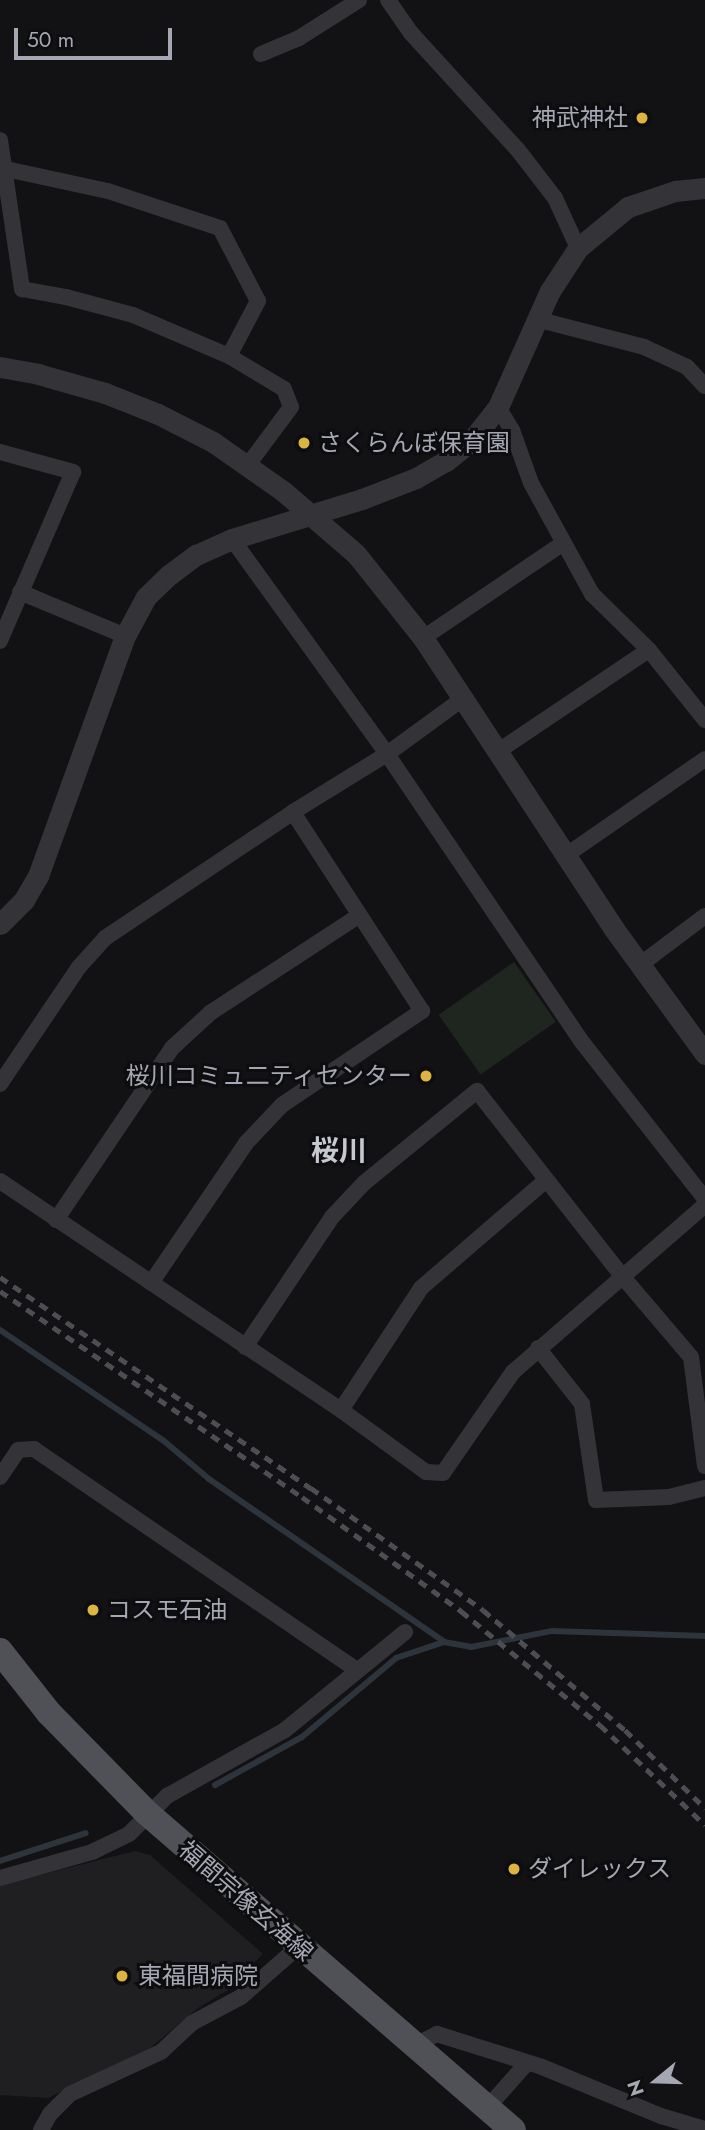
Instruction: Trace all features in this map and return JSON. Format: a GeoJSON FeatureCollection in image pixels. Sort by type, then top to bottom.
{"type":"FeatureCollection","features":[{"type":"Feature","properties":{"kind":"main road","name":"福間宗像玄海線"},"geometry":{"type":"LineString","coordinates":[[0,1651],[49,1713],[147,1813],[513,2130]]}},
{"type":"Feature","properties":{"kind":"street"},"geometry":{"type":"LineString","coordinates":[[261,54],[299,38],[359,0]]}},
{"type":"Feature","properties":{"kind":"street"},"geometry":{"type":"LineString","coordinates":[[388,0],[411,33],[518,150],[555,198],[578,248]]}},
{"type":"Feature","properties":{"kind":"street"},"geometry":{"type":"LineString","coordinates":[[0,139],[22,289],[66,297],[133,315],[229,356],[284,389],[290,407],[248,465]]}},
{"type":"Feature","properties":{"kind":"street"},"geometry":{"type":"LineString","coordinates":[[6,169],[108,191],[220,228],[257,301],[229,356]]}},
{"type":"Feature","properties":{"kind":"street"},"geometry":{"type":"LineString","coordinates":[[0,924],[24,900],[38,876],[125,636],[146,597],[196,555],[232,539],[313,515],[416,478],[446,461],[472,440],[498,407],[518,366],[536,319],[563,267],[578,248],[628,207],[675,191],[705,188]]}},
{"type":"Feature","properties":{"kind":"street"},"geometry":{"type":"LineString","coordinates":[[536,319],[644,347],[687,367],[705,386]]}},
{"type":"Feature","properties":{"kind":"street"},"geometry":{"type":"LineString","coordinates":[[0,368],[38,374],[105,393],[158,414],[248,465],[313,515],[356,554],[423,638],[461,701],[565,856],[705,1054]]}},
{"type":"Feature","properties":{"kind":"street"},"geometry":{"type":"LineString","coordinates":[[498,407],[513,430],[531,483],[562,544],[592,594],[649,650],[705,720]]}},
{"type":"Feature","properties":{"kind":"street"},"geometry":{"type":"LineString","coordinates":[[0,452],[73,472],[0,641]]}},
{"type":"Feature","properties":{"kind":"street"},"geometry":{"type":"LineString","coordinates":[[232,539],[387,754],[582,1042],[705,1199]]}},
{"type":"Feature","properties":{"kind":"street"},"geometry":{"type":"LineString","coordinates":[[423,638],[562,544]]}},
{"type":"Feature","properties":{"kind":"street"},"geometry":{"type":"LineString","coordinates":[[20,592],[125,636]]}},
{"type":"Feature","properties":{"kind":"street"},"geometry":{"type":"LineString","coordinates":[[497,752],[649,650]]}},
{"type":"Feature","properties":{"kind":"street"},"geometry":{"type":"LineString","coordinates":[[0,1084],[79,967],[105,938],[387,754],[461,701]]}},
{"type":"Feature","properties":{"kind":"street"},"geometry":{"type":"LineString","coordinates":[[565,856],[705,759]]}},
{"type":"Feature","properties":{"kind":"street"},"geometry":{"type":"LineString","coordinates":[[151,1283],[246,1143],[282,1105],[422,1011],[293,813]]}},
{"type":"Feature","properties":{"kind":"street"},"geometry":{"type":"LineString","coordinates":[[56,1220],[172,1048],[210,1013],[358,916]]}},
{"type":"Feature","properties":{"kind":"street"},"geometry":{"type":"LineString","coordinates":[[641,964],[705,916]]}},
{"type":"Feature","properties":{"kind":"street"},"geometry":{"type":"LineString","coordinates":[[245,1347],[332,1217],[364,1183],[477,1091],[622,1276],[691,1357],[705,1466]]}},
{"type":"Feature","properties":{"kind":"street"},"geometry":{"type":"LineString","coordinates":[[341,1410],[421,1288],[546,1180]]}},
{"type":"Feature","properties":{"kind":"street"},"geometry":{"type":"LineString","coordinates":[[0,1181],[341,1410],[426,1472],[443,1473],[513,1372],[705,1205]]}},
{"type":"Feature","properties":{"kind":"street"},"geometry":{"type":"LineString","coordinates":[[538,1348],[582,1405],[596,1500],[669,1497],[705,1489]]}},
{"type":"Feature","properties":{"kind":"street"},"geometry":{"type":"LineString","coordinates":[[0,1477],[18,1450],[34,1449],[357,1670]]}},
{"type":"Feature","properties":{"kind":"street"},"geometry":{"type":"LineString","coordinates":[[0,1878],[92,1852],[129,1834],[147,1813],[167,1796],[285,1730],[405,1632]]}},
{"type":"Feature","properties":{"kind":"street"},"geometry":{"type":"LineString","coordinates":[[41,2130],[50,2114],[70,2094],[161,2052],[192,2023],[241,1997],[299,1946]]}},
{"type":"Feature","properties":{"kind":"street"},"geometry":{"type":"LineString","coordinates":[[416,2045],[437,2034],[527,2063],[661,2116],[705,2129]]}},
{"type":"Feature","properties":{"kind":"street"},"geometry":{"type":"LineString","coordinates":[[487,2108],[527,2063]]}},
{"type":"Feature","properties":{"kind":"shaded area"},"geometry":{"type":"Polygon","coordinates":[[[514,962],[556,1022],[481,1075],[439,1015],[514,962]]]}},
{"type":"Feature","properties":{"kind":"shaded area","name":"東福間病院"},"geometry":{"type":"Polygon","coordinates":[[[135,1851],[150,1855],[263,1954],[244,1972],[246,1979],[198,2008],[150,2048],[48,2098],[0,2095],[0,1885],[135,1851]]]}},
{"type":"Feature","properties":{"kind":"waterway"},"geometry":{"type":"LineString","coordinates":[[0,1330],[164,1441],[209,1479],[444,1642]]}},
{"type":"Feature","properties":{"kind":"waterway"},"geometry":{"type":"LineString","coordinates":[[215,1785],[302,1737],[396,1658],[444,1642],[471,1647],[552,1631],[705,1636]]}},
{"type":"Feature","properties":{"kind":"waterway"},"geometry":{"type":"LineString","coordinates":[[0,1861],[86,1833]]}},
{"type":"Feature","properties":{"kind":"railway"},"geometry":{"type":"LineString","coordinates":[[0,1277],[311,1488],[483,1610],[625,1730],[705,1808]]}},
{"type":"Feature","properties":{"kind":"railway"},"geometry":{"type":"LineString","coordinates":[[0,1291],[302,1497],[461,1611],[600,1725],[705,1825]]}},
{"type":"Feature","properties":{"kind":"place","name":"神武神社"},"geometry":{"type":"Point","coordinates":[642,118]}},
{"type":"Feature","properties":{"kind":"place","name":"さくらんぼ保育園"},"geometry":{"type":"Point","coordinates":[304,443]}},
{"type":"Feature","properties":{"kind":"place","name":"桜川コミュ二ティセンター"},"geometry":{"type":"Point","coordinates":[426,1076]}},
{"type":"Feature","properties":{"kind":"place","name":"コスモ石油"},"geometry":{"type":"Point","coordinates":[93,1610]}},
{"type":"Feature","properties":{"kind":"place","name":"ダイレックス"},"geometry":{"type":"Point","coordinates":[514,1869]}},
{"type":"Feature","properties":{"kind":"place","name":"東福間病院"},"geometry":{"type":"Point","coordinates":[122,1976]}},
{"type":"Feature","properties":{"kind":"district","name":"桜川"},"geometry":{"type":"Point","coordinates":[339,1151]}}]}
